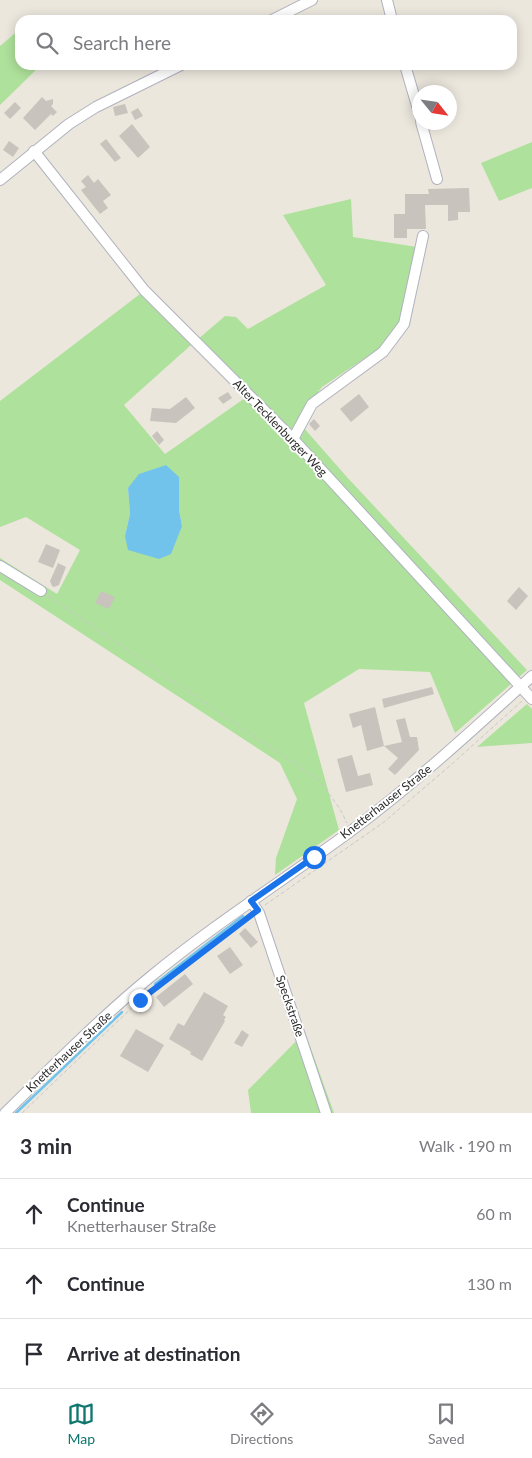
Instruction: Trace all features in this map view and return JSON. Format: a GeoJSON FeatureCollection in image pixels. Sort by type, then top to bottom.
{"type":"FeatureCollection","features":[{"type":"Feature","properties":{"kind":"street"},"geometry":{"type":"LineString","coordinates":[[282,15],[312,0]]}},
{"type":"Feature","properties":{"kind":"street"},"geometry":{"type":"LineString","coordinates":[[387,0],[391,15]]}},
{"type":"Feature","properties":{"kind":"street"},"geometry":{"type":"LineString","coordinates":[[0,180],[69,124],[96,107],[171,70]]}},
{"type":"Feature","properties":{"kind":"street"},"geometry":{"type":"LineString","coordinates":[[406,70],[412,89]]}},
{"type":"Feature","properties":{"kind":"street"},"geometry":{"type":"LineString","coordinates":[[424,130],[437,178]]}},
{"type":"Feature","properties":{"kind":"street","name":"Alter Tecklenburger Weg"},"geometry":{"type":"LineString","coordinates":[[34,151],[144,290],[293,439],[530,698]]}},
{"type":"Feature","properties":{"kind":"street"},"geometry":{"type":"LineString","coordinates":[[293,439],[312,404],[383,352],[404,324],[422,236]]}},
{"type":"Feature","properties":{"kind":"street"},"geometry":{"type":"LineString","coordinates":[[0,566],[41,591]]}},
{"type":"Feature","properties":{"kind":"street","name":"Knetterhauser Straße"},"geometry":{"type":"LineString","coordinates":[[5,1113],[149,978],[394,797],[532,676]]}},
{"type":"Feature","properties":{"kind":"street","name":"Speckstraße"},"geometry":{"type":"LineString","coordinates":[[251,901],[258,910],[326,1113]]}},
{"type":"Feature","properties":{"kind":"path"},"geometry":{"type":"LineString","coordinates":[[41,591],[319,780],[340,809],[350,831],[357,840]]}},
{"type":"Feature","properties":{"kind":"path"},"geometry":{"type":"LineString","coordinates":[[22,1113],[140,1000],[258,910],[384,822],[530,698]]}},
{"type":"Feature","properties":{"kind":"green space"},"geometry":{"type":"Polygon","coordinates":[[[15,33],[15,70],[36,70],[0,105],[0,46],[15,33]]]}},
{"type":"Feature","properties":{"kind":"green space"},"geometry":{"type":"Polygon","coordinates":[[[532,142],[532,188],[499,201],[481,163],[532,142]]]}},
{"type":"Feature","properties":{"kind":"green space"},"geometry":{"type":"Polygon","coordinates":[[[351,199],[353,237],[417,247],[399,326],[386,344],[322,387],[310,402],[303,427],[346,476],[527,670],[455,733],[430,672],[359,669],[304,703],[339,830],[275,875],[276,858],[297,799],[280,763],[0,580],[0,558],[57,594],[80,550],[26,517],[0,527],[0,401],[140,294],[191,345],[124,405],[165,454],[245,398],[300,456],[313,467],[197,340],[225,316],[236,317],[248,329],[326,285],[283,215],[351,199]],[[179,477],[128,488],[130,514],[125,536],[182,526],[179,510],[179,477]]]}},
{"type":"Feature","properties":{"kind":"green space"},"geometry":{"type":"Polygon","coordinates":[[[527,704],[532,709],[532,743],[477,747],[527,704]]]}},
{"type":"Feature","properties":{"kind":"green space"},"geometry":{"type":"Polygon","coordinates":[[[305,1032],[334,1113],[251,1113],[248,1090],[305,1032]]]}},
{"type":"Feature","properties":{"kind":"water"},"geometry":{"type":"Polygon","coordinates":[[[166,465],[179,477],[179,510],[182,526],[171,554],[159,559],[128,550],[125,536],[130,514],[128,488],[139,474],[166,465]]]}},
{"type":"Feature","properties":{"kind":"building"},"geometry":{"type":"Polygon","coordinates":[[[42,97],[46,101],[53,99],[51,106],[57,112],[53,116],[51,114],[35,130],[23,118],[42,97]]]}},
{"type":"Feature","properties":{"kind":"building"},"geometry":{"type":"Polygon","coordinates":[[[15,102],[21,108],[10,119],[4,113],[15,102]]]}},
{"type":"Feature","properties":{"kind":"building"},"geometry":{"type":"Polygon","coordinates":[[[125,104],[128,113],[115,116],[113,107],[125,104]]]}},
{"type":"Feature","properties":{"kind":"building"},"geometry":{"type":"Polygon","coordinates":[[[138,108],[143,116],[135,120],[131,112],[138,108]]]}},
{"type":"Feature","properties":{"kind":"building"},"geometry":{"type":"Polygon","coordinates":[[[132,124],[150,147],[138,158],[119,136],[132,124]]]}},
{"type":"Feature","properties":{"kind":"building"},"geometry":{"type":"Polygon","coordinates":[[[106,139],[121,158],[115,162],[100,144],[106,139]]]}},
{"type":"Feature","properties":{"kind":"building"},"geometry":{"type":"Polygon","coordinates":[[[9,141],[19,148],[13,157],[3,150],[9,141]]]}},
{"type":"Feature","properties":{"kind":"building"},"geometry":{"type":"Polygon","coordinates":[[[88,175],[94,183],[98,179],[111,195],[103,201],[108,208],[100,214],[81,190],[86,187],[81,181],[88,175]]]}},
{"type":"Feature","properties":{"kind":"building"},"geometry":{"type":"Polygon","coordinates":[[[469,188],[470,212],[458,212],[458,220],[448,221],[448,205],[425,205],[426,229],[407,229],[407,238],[394,238],[394,214],[405,214],[405,194],[429,194],[428,189],[469,188]]]}},
{"type":"Feature","properties":{"kind":"building"},"geometry":{"type":"Polygon","coordinates":[[[228,392],[232,398],[223,404],[218,398],[228,392]]]}},
{"type":"Feature","properties":{"kind":"building"},"geometry":{"type":"Polygon","coordinates":[[[359,394],[369,407],[351,422],[340,409],[359,394]]]}},
{"type":"Feature","properties":{"kind":"building"},"geometry":{"type":"Polygon","coordinates":[[[186,397],[195,408],[176,423],[150,421],[152,408],[170,409],[186,397]]]}},
{"type":"Feature","properties":{"kind":"building"},"geometry":{"type":"Polygon","coordinates":[[[314,419],[320,426],[315,431],[309,424],[314,419]]]}},
{"type":"Feature","properties":{"kind":"building"},"geometry":{"type":"Polygon","coordinates":[[[157,431],[164,440],[159,445],[152,436],[157,431]]]}},
{"type":"Feature","properties":{"kind":"building"},"geometry":{"type":"Polygon","coordinates":[[[46,544],[60,550],[53,568],[38,562],[46,544]]]}},
{"type":"Feature","properties":{"kind":"building"},"geometry":{"type":"Polygon","coordinates":[[[58,563],[66,567],[59,585],[54,587],[50,581],[58,563]]]}},
{"type":"Feature","properties":{"kind":"building"},"geometry":{"type":"Polygon","coordinates":[[[519,587],[528,596],[516,610],[507,601],[519,587]]]}},
{"type":"Feature","properties":{"kind":"building"},"geometry":{"type":"Polygon","coordinates":[[[101,591],[115,597],[109,609],[95,603],[101,591]]]}},
{"type":"Feature","properties":{"kind":"building"},"geometry":{"type":"Polygon","coordinates":[[[432,687],[434,694],[384,708],[382,699],[432,687]]]}},
{"type":"Feature","properties":{"kind":"building"},"geometry":{"type":"Polygon","coordinates":[[[375,707],[384,746],[367,751],[361,725],[353,728],[349,714],[375,707]]]}},
{"type":"Feature","properties":{"kind":"building"},"geometry":{"type":"Polygon","coordinates":[[[405,718],[410,737],[417,737],[419,750],[395,775],[388,769],[398,758],[384,746],[402,742],[396,720],[405,718]]]}},
{"type":"Feature","properties":{"kind":"building"},"geometry":{"type":"Polygon","coordinates":[[[352,755],[358,776],[370,773],[373,785],[346,792],[337,759],[352,755]]]}},
{"type":"Feature","properties":{"kind":"building"},"geometry":{"type":"Polygon","coordinates":[[[245,928],[258,942],[251,948],[239,934],[245,928]]]}},
{"type":"Feature","properties":{"kind":"building"},"geometry":{"type":"Polygon","coordinates":[[[230,947],[243,965],[230,974],[217,956],[230,947]]]}},
{"type":"Feature","properties":{"kind":"building"},"geometry":{"type":"Polygon","coordinates":[[[185,974],[193,984],[164,1007],[156,997],[185,974]]]}},
{"type":"Feature","properties":{"kind":"building"},"geometry":{"type":"Polygon","coordinates":[[[204,992],[228,1006],[223,1015],[226,1017],[225,1021],[202,1061],[169,1039],[178,1023],[184,1026],[204,992]]]}},
{"type":"Feature","properties":{"kind":"building"},"geometry":{"type":"Polygon","coordinates":[[[136,1029],[164,1045],[148,1072],[120,1056],[136,1029]]]}},
{"type":"Feature","properties":{"kind":"building"},"geometry":{"type":"Polygon","coordinates":[[[242,1030],[249,1035],[242,1047],[234,1043],[242,1030]]]}},
{"type":"Feature","properties":{"kind":"waterway"},"geometry":{"type":"LineString","coordinates":[[155,984],[243,916]]}},
{"type":"Feature","properties":{"kind":"waterway"},"geometry":{"type":"LineString","coordinates":[[16,1113],[122,1012]]}},
{"type":"Feature","properties":{"kind":"route"},"geometry":{"type":"LineString","coordinates":[[140,1000],[258,910],[251,901],[314,857]]}}]}
